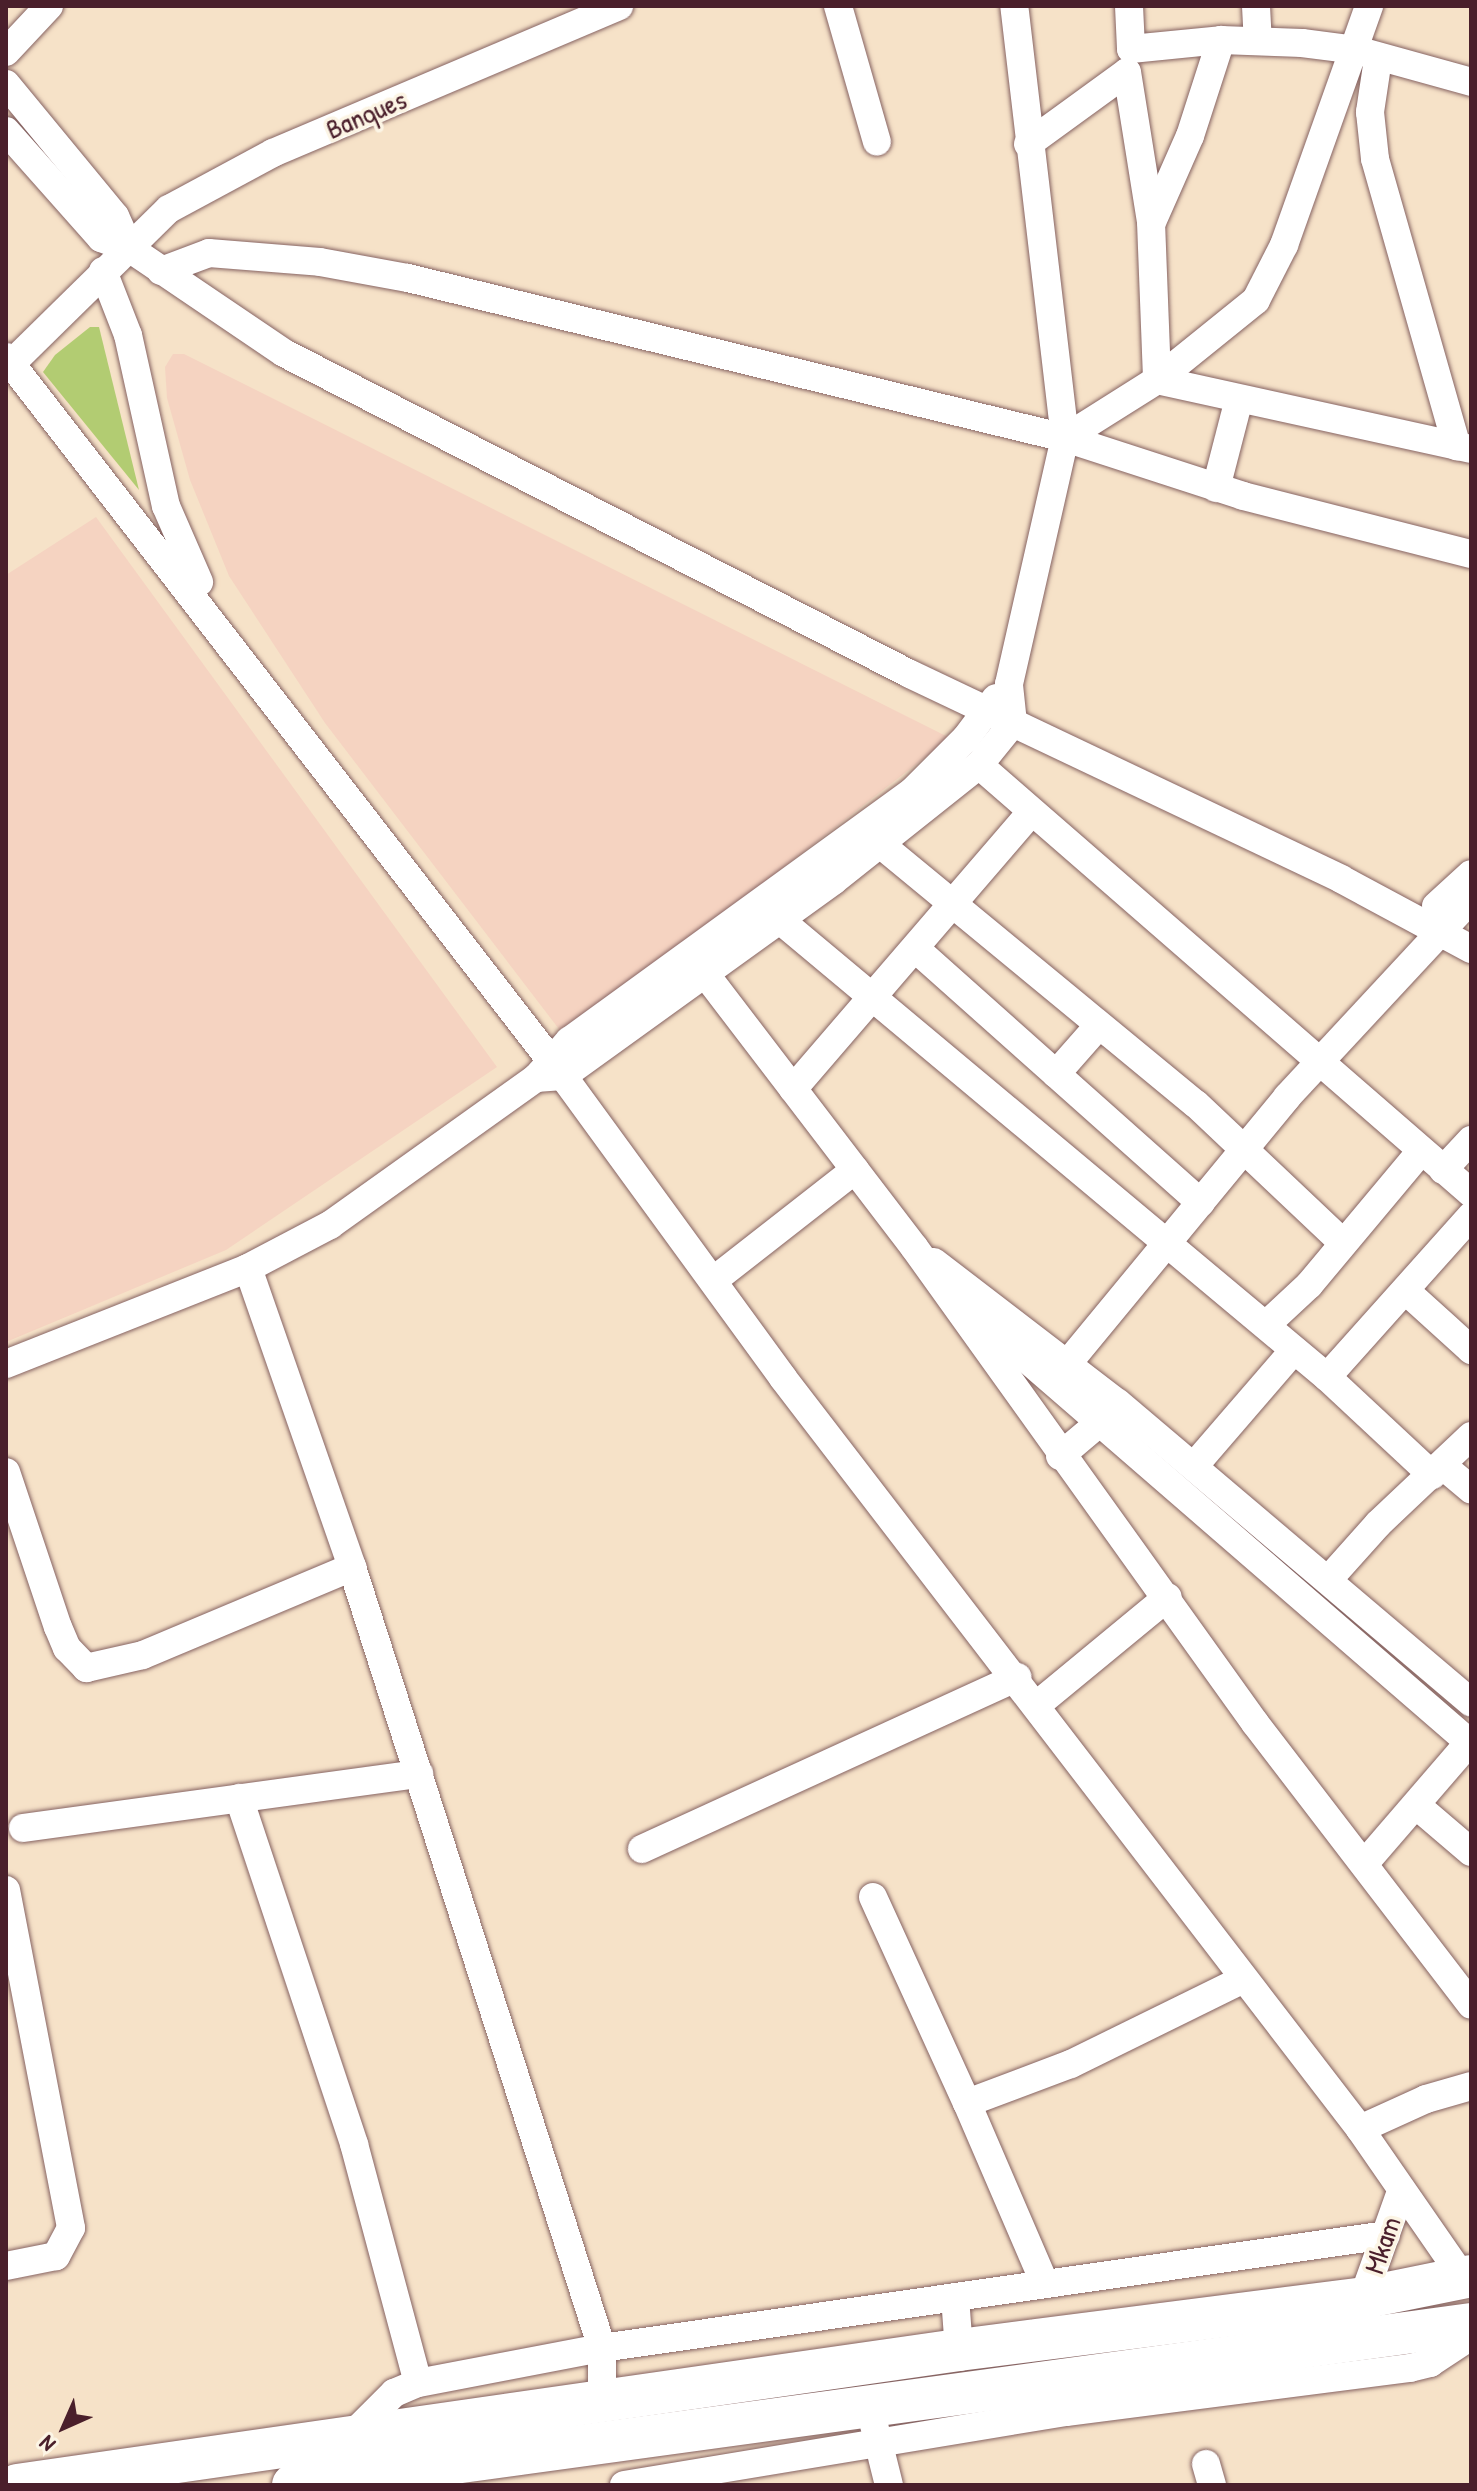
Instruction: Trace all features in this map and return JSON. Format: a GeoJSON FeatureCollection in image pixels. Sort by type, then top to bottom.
{"type":"FeatureCollection","features":[{"type":"Feature","properties":{"kind":"highway"},"geometry":{"type":"LineString","coordinates":[[17,2485],[959,2350],[1363,2298],[1468,2278]]}},
{"type":"Feature","properties":{"kind":"highway"},"geometry":{"type":"LineString","coordinates":[[293,2485],[874,2424],[1471,2324]]}},
{"type":"Feature","properties":{"kind":"street"},"geometry":{"type":"LineString","coordinates":[[6,52],[49,6]]}},
{"type":"Feature","properties":{"kind":"street","name":"Banques"},"geometry":{"type":"LineString","coordinates":[[8,361],[169,209],[273,153],[619,6]]}},
{"type":"Feature","properties":{"kind":"street"},"geometry":{"type":"LineString","coordinates":[[838,6],[877,142]]}},
{"type":"Feature","properties":{"kind":"street"},"geometry":{"type":"LineString","coordinates":[[6,1364],[248,1268],[330,1225],[698,964],[871,836],[979,765],[1013,723],[1009,684],[1065,438],[1014,6]]}},
{"type":"Feature","properties":{"kind":"street"},"geometry":{"type":"LineString","coordinates":[[1129,6],[1129,61],[1151,222],[1157,380]]}},
{"type":"Feature","properties":{"kind":"street"},"geometry":{"type":"LineString","coordinates":[[1256,6],[1258,40]]}},
{"type":"Feature","properties":{"kind":"street"},"geometry":{"type":"LineString","coordinates":[[1157,380],[1464,448],[1375,159],[1367,55],[1369,6]]}},
{"type":"Feature","properties":{"kind":"street"},"geometry":{"type":"LineString","coordinates":[[1028,144],[1129,61],[1221,40],[1258,40],[1367,55],[1469,74]]}},
{"type":"Feature","properties":{"kind":"street"},"geometry":{"type":"LineString","coordinates":[[1151,222],[1190,136],[1221,40]]}},
{"type":"Feature","properties":{"kind":"street"},"geometry":{"type":"LineString","coordinates":[[1065,438],[1157,380],[1239,317],[1272,273],[1367,55]]}},
{"type":"Feature","properties":{"kind":"street"},"geometry":{"type":"LineString","coordinates":[[6,84],[107,205],[129,248]]}},
{"type":"Feature","properties":{"kind":"street"},"geometry":{"type":"LineString","coordinates":[[6,131],[87,226],[129,248],[284,353],[985,710],[1341,879],[1471,949]]}},
{"type":"Feature","properties":{"kind":"street"},"geometry":{"type":"LineString","coordinates":[[161,271],[209,253],[369,270],[1065,438],[1216,488],[1471,554]]}},
{"type":"Feature","properties":{"kind":"street"},"geometry":{"type":"LineString","coordinates":[[103,271],[128,335],[166,506],[186,560],[233,646]]}},
{"type":"Feature","properties":{"kind":"street"},"geometry":{"type":"LineString","coordinates":[[8,361],[233,646],[549,1071],[714,1280],[783,1378],[1038,1704],[1242,1980],[1360,2129],[1401,2191],[1468,2278]]}},
{"type":"Feature","properties":{"kind":"street"},"geometry":{"type":"LineString","coordinates":[[1216,488],[1239,399]]}},
{"type":"Feature","properties":{"kind":"street"},"geometry":{"type":"LineString","coordinates":[[698,964],[780,920],[871,836],[966,738],[985,710],[1009,684]]}},
{"type":"Feature","properties":{"kind":"street"},"geometry":{"type":"LineString","coordinates":[[979,765],[1030,813],[1471,1193]]}},
{"type":"Feature","properties":{"kind":"street"},"geometry":{"type":"LineString","coordinates":[[793,1089],[956,905],[1030,813]]}},
{"type":"Feature","properties":{"kind":"street"},"geometry":{"type":"LineString","coordinates":[[871,836],[1196,1104],[1241,1152],[1343,1243]]}},
{"type":"Feature","properties":{"kind":"street"},"geometry":{"type":"LineString","coordinates":[[1068,1363],[1471,874]]}},
{"type":"Feature","properties":{"kind":"street"},"geometry":{"type":"LineString","coordinates":[[1426,927],[1471,899]]}},
{"type":"Feature","properties":{"kind":"street"},"geometry":{"type":"LineString","coordinates":[[780,920],[1437,1470],[1471,1489]]}},
{"type":"Feature","properties":{"kind":"street"},"geometry":{"type":"LineString","coordinates":[[917,950],[1201,1203]]}},
{"type":"Feature","properties":{"kind":"street"},"geometry":{"type":"LineString","coordinates":[[698,964],[914,1247],[1060,1456],[1168,1597],[1255,1723],[1471,2005]]}},
{"type":"Feature","properties":{"kind":"street"},"geometry":{"type":"LineString","coordinates":[[1056,1074],[1099,1025]]}},
{"type":"Feature","properties":{"kind":"street"},"geometry":{"type":"LineString","coordinates":[[1443,1170],[1471,1140]]}},
{"type":"Feature","properties":{"kind":"street"},"geometry":{"type":"LineString","coordinates":[[1266,1325],[1343,1243],[1421,1151]]}},
{"type":"Feature","properties":{"kind":"street"},"geometry":{"type":"LineString","coordinates":[[714,1280],[855,1170]]}},
{"type":"Feature","properties":{"kind":"street"},"geometry":{"type":"LineString","coordinates":[[1327,1377],[1471,1216]]}},
{"type":"Feature","properties":{"kind":"street"},"geometry":{"type":"LineString","coordinates":[[914,1247],[1068,1363],[1194,1466],[1254,1537],[1470,1742],[1365,1863]]}},
{"type":"Feature","properties":{"kind":"street"},"geometry":{"type":"LineString","coordinates":[[248,1268],[352,1567],[602,2348],[602,2402]]}},
{"type":"Feature","properties":{"kind":"street"},"geometry":{"type":"LineString","coordinates":[[938,1282],[1099,1423],[1254,1537],[1328,1580],[1471,1702]]}},
{"type":"Feature","properties":{"kind":"street"},"geometry":{"type":"LineString","coordinates":[[1406,1291],[1471,1350]]}},
{"type":"Feature","properties":{"kind":"street"},"geometry":{"type":"LineString","coordinates":[[1194,1466],[1294,1350]]}},
{"type":"Feature","properties":{"kind":"street"},"geometry":{"type":"LineString","coordinates":[[1060,1456],[1099,1423]]}},
{"type":"Feature","properties":{"kind":"street"},"geometry":{"type":"LineString","coordinates":[[1328,1580],[1378,1524],[1471,1436]]}},
{"type":"Feature","properties":{"kind":"street"},"geometry":{"type":"LineString","coordinates":[[6,1472],[58,1627],[67,1648],[86,1668],[143,1655],[352,1567]]}},
{"type":"Feature","properties":{"kind":"street"},"geometry":{"type":"LineString","coordinates":[[1038,1704],[1168,1597]]}},
{"type":"Feature","properties":{"kind":"street"},"geometry":{"type":"LineString","coordinates":[[642,1849],[1017,1677]]}},
{"type":"Feature","properties":{"kind":"street"},"geometry":{"type":"LineString","coordinates":[[23,1828],[419,1774]]}},
{"type":"Feature","properties":{"kind":"street"},"geometry":{"type":"LineString","coordinates":[[239,1798],[354,2144],[418,2383]]}},
{"type":"Feature","properties":{"kind":"street"},"geometry":{"type":"LineString","coordinates":[[1416,1805],[1471,1852]]}},
{"type":"Feature","properties":{"kind":"street"},"geometry":{"type":"LineString","coordinates":[[6,1890],[71,2228],[56,2256],[6,2266]]}},
{"type":"Feature","properties":{"kind":"street"},"geometry":{"type":"LineString","coordinates":[[873,1897],[1045,2284]]}},
{"type":"Feature","properties":{"kind":"street"},"geometry":{"type":"LineString","coordinates":[[967,2103],[1071,2064],[1242,1980]]}},
{"type":"Feature","properties":{"kind":"street"},"geometry":{"type":"LineString","coordinates":[[1360,2129],[1426,2099],[1471,2086]]}},
{"type":"Feature","properties":{"kind":"street","name":"Mkam"},"geometry":{"type":"LineString","coordinates":[[1363,2298],[1401,2191]]}},
{"type":"Feature","properties":{"kind":"street"},"geometry":{"type":"LineString","coordinates":[[349,2438],[394,2393],[418,2383],[602,2348],[1386,2235]]}},
{"type":"Feature","properties":{"kind":"street"},"geometry":{"type":"LineString","coordinates":[[955,2297],[959,2350]]}},
{"type":"Feature","properties":{"kind":"street"},"geometry":{"type":"LineString","coordinates":[[972,2409],[1410,2368],[1430,2363],[1471,2336]]}},
{"type":"Feature","properties":{"kind":"street"},"geometry":{"type":"LineString","coordinates":[[624,2485],[874,2424],[889,2485]]}},
{"type":"Feature","properties":{"kind":"shaded area"},"geometry":{"type":"Polygon","coordinates":[[[173,354],[184,354],[950,738],[565,1037],[325,723],[229,576],[190,480],[167,398],[165,367],[173,354]]]}},
{"type":"Feature","properties":{"kind":"shaded area"},"geometry":{"type":"Polygon","coordinates":[[[96,517],[497,1067],[226,1250],[6,1342],[6,575],[96,517]]]}},
{"type":"Feature","properties":{"kind":"green space"},"geometry":{"type":"Polygon","coordinates":[[[90,327],[99,327],[139,490],[43,372],[55,355],[90,327]]]}}]}
